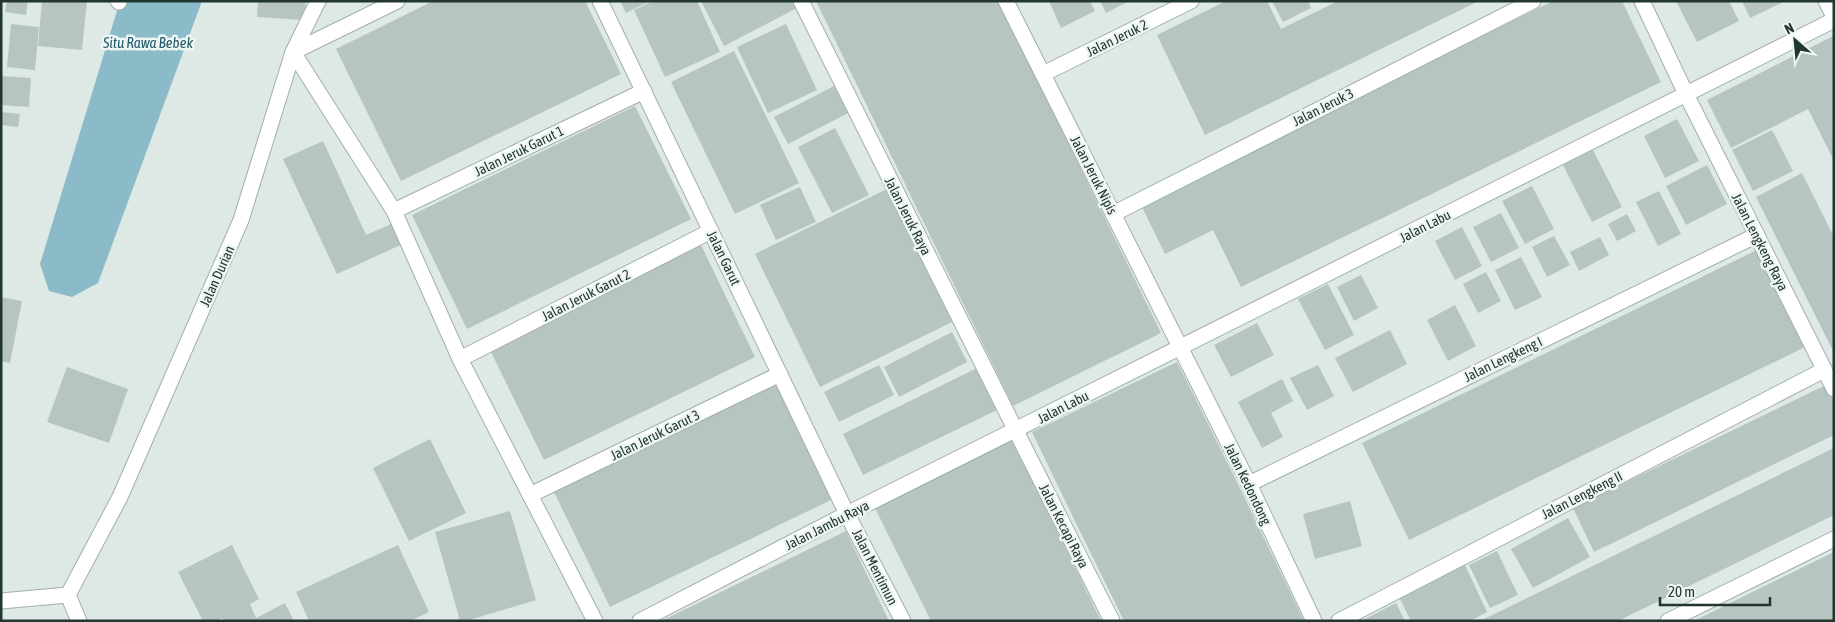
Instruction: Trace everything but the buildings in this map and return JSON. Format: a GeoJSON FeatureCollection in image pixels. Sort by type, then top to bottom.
{"type":"FeatureCollection","features":[{"type":"Feature","properties":{"kind":"street","name":"Jalan Durian"},"geometry":{"type":"LineString","coordinates":[[62,595],[120,497],[242,220],[293,52],[318,1]]}},
{"type":"Feature","properties":{"kind":"street"},"geometry":{"type":"LineString","coordinates":[[397,1],[293,52],[394,211],[460,359],[595,621]]}},
{"type":"Feature","properties":{"kind":"street","name":"Jalan Garut"},"geometry":{"type":"LineString","coordinates":[[600,1],[848,514]]}},
{"type":"Feature","properties":{"kind":"street","name":"Jalan Jeruk Raya"},"geometry":{"type":"LineString","coordinates":[[801,1],[1016,431]]}},
{"type":"Feature","properties":{"kind":"street","name":"Jalan Jeruk Nipis"},"geometry":{"type":"LineString","coordinates":[[1006,1],[1180,348]]}},
{"type":"Feature","properties":{"kind":"street","name":"Jalan Jeruk 2"},"geometry":{"type":"LineString","coordinates":[[1043,74],[1191,1]]}},
{"type":"Feature","properties":{"kind":"street","name":"Jalan Jeruk 3"},"geometry":{"type":"LineString","coordinates":[[1113,214],[1533,1]]}},
{"type":"Feature","properties":{"kind":"street","name":"Jalan Lengkeng Raya"},"geometry":{"type":"LineString","coordinates":[[1642,1],[1686,94],[1834,389]]}},
{"type":"Feature","properties":{"kind":"street"},"geometry":{"type":"LineString","coordinates":[[1826,1],[1834,19]]}},
{"type":"Feature","properties":{"kind":"street","name":"Jalan Labu"},"geometry":{"type":"LineString","coordinates":[[1016,431],[1834,19]]}},
{"type":"Feature","properties":{"kind":"street","name":"Jalan Jeruk Garut 1"},"geometry":{"type":"LineString","coordinates":[[394,211],[644,91]]}},
{"type":"Feature","properties":{"kind":"street","name":"Jalan Jeruk Garut 2"},"geometry":{"type":"LineString","coordinates":[[460,359],[711,231]]}},
{"type":"Feature","properties":{"kind":"street","name":"Jalan Lengkeng I"},"geometry":{"type":"LineString","coordinates":[[1248,484],[1757,235]]}},
{"type":"Feature","properties":{"kind":"street","name":"Jalan Kedondong"},"geometry":{"type":"LineString","coordinates":[[1180,348],[1314,621]]}},
{"type":"Feature","properties":{"kind":"street","name":"Jalan Lengkeng II"},"geometry":{"type":"LineString","coordinates":[[1339,621],[1824,370]]}},
{"type":"Feature","properties":{"kind":"street","name":"Jalan Jeruk Garut 3"},"geometry":{"type":"LineString","coordinates":[[530,495],[780,374]]}},
{"type":"Feature","properties":{"kind":"street","name":"Jalan Jambu Raya"},"geometry":{"type":"LineString","coordinates":[[640,621],[848,514],[1016,431]]}},
{"type":"Feature","properties":{"kind":"street","name":"Jalan Kecapi Raya"},"geometry":{"type":"LineString","coordinates":[[1016,431],[1112,621]]}},
{"type":"Feature","properties":{"kind":"street","name":"Jalan Mentimun"},"geometry":{"type":"LineString","coordinates":[[848,514],[903,621]]}},
{"type":"Feature","properties":{"kind":"street"},"geometry":{"type":"LineString","coordinates":[[1668,621],[1834,539]]}},
{"type":"Feature","properties":{"kind":"street"},"geometry":{"type":"LineString","coordinates":[[1,601],[62,595],[79,621]]}},
{"type":"Feature","properties":{"kind":"water","name":"Situ Rawa Bebek"},"geometry":{"type":"Polygon","coordinates":[[[120,1],[202,1],[98,283],[72,297],[49,291],[40,264],[120,1]]]}}]}
